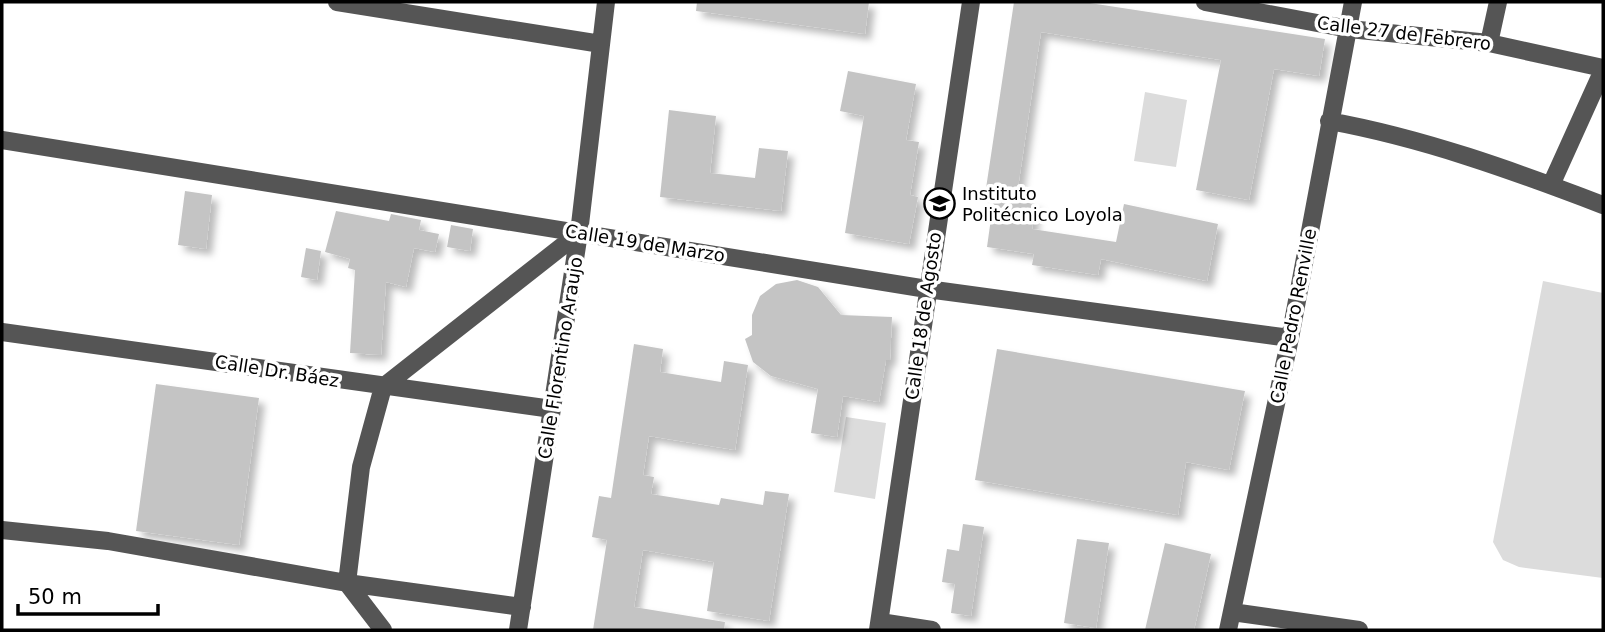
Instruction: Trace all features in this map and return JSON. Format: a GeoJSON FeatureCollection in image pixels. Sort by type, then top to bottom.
{"type":"FeatureCollection","features":[{"type":"Feature","properties":{"kind":"street"},"geometry":{"type":"LineString","coordinates":[[337,2],[601,44]]}},
{"type":"Feature","properties":{"kind":"street","name":"Calle Florentino Araujo"},"geometry":{"type":"LineString","coordinates":[[518,630],[579,233],[606,2]]}},
{"type":"Feature","properties":{"kind":"street","name":"Calle 18 de Agosto"},"geometry":{"type":"LineString","coordinates":[[879,626],[971,2]]}},
{"type":"Feature","properties":{"kind":"street","name":"Calle 27 de Febrero"},"geometry":{"type":"LineString","coordinates":[[1205,2],[1349,29],[1489,43],[1603,69]]}},
{"type":"Feature","properties":{"kind":"street","name":"Calle Pedro Renville"},"geometry":{"type":"LineString","coordinates":[[1228,630],[1290,338],[1353,2]]}},
{"type":"Feature","properties":{"kind":"street"},"geometry":{"type":"LineString","coordinates":[[1489,43],[1498,2]]}},
{"type":"Feature","properties":{"kind":"street"},"geometry":{"type":"LineString","coordinates":[[1551,185],[1603,69]]}},
{"type":"Feature","properties":{"kind":"street"},"geometry":{"type":"LineString","coordinates":[[1329,121],[1361,127],[1502,167],[1603,205]]}},
{"type":"Feature","properties":{"kind":"street","name":"Calle 19 de Marzo"},"geometry":{"type":"LineString","coordinates":[[2,140],[927,289],[1290,338]]}},
{"type":"Feature","properties":{"kind":"street"},"geometry":{"type":"LineString","coordinates":[[383,630],[346,583],[361,467],[383,387],[579,233]]}},
{"type":"Feature","properties":{"kind":"street","name":"Calle Dr. Báez"},"geometry":{"type":"LineString","coordinates":[[2,332],[552,409]]}},
{"type":"Feature","properties":{"kind":"street"},"geometry":{"type":"LineString","coordinates":[[2,530],[108,541],[346,583],[522,607]]}},
{"type":"Feature","properties":{"kind":"street"},"geometry":{"type":"LineString","coordinates":[[1232,612],[1359,630]]}},
{"type":"Feature","properties":{"kind":"street"},"geometry":{"type":"LineString","coordinates":[[879,626],[932,630]]}},
{"type":"Feature","properties":{"kind":"shaded area"},"geometry":{"type":"Polygon","coordinates":[[[1145,92],[1187,100],[1176,167],[1134,161],[1145,92]]]}},
{"type":"Feature","properties":{"kind":"shaded area"},"geometry":{"type":"Polygon","coordinates":[[[1543,281],[1603,293],[1603,578],[1519,567],[1503,560],[1493,542],[1543,281]]]}},
{"type":"Feature","properties":{"kind":"shaded area"},"geometry":{"type":"Polygon","coordinates":[[[846,417],[886,423],[875,499],[834,492],[846,417]]]}},
{"type":"Feature","properties":{"kind":"building"},"geometry":{"type":"Polygon","coordinates":[[[697,2],[869,2],[865,34],[696,11],[697,2]]]}},
{"type":"Feature","properties":{"kind":"building"},"geometry":{"type":"Polygon","coordinates":[[[1014,2],[1083,2],[1325,39],[1319,76],[1274,69],[1249,200],[1196,190],[1221,60],[1041,32],[1016,201],[1036,204],[1032,229],[1116,242],[1124,204],[1218,224],[1207,281],[1101,259],[1098,275],[1032,265],[1034,254],[987,247],[994,197],[985,195],[1014,2]]]}},
{"type":"Feature","properties":{"kind":"building"},"geometry":{"type":"Polygon","coordinates":[[[848,71],[916,84],[906,140],[919,142],[910,195],[918,197],[909,244],[845,233],[864,116],[840,111],[848,71]]]}},
{"type":"Feature","properties":{"kind":"building"},"geometry":{"type":"Polygon","coordinates":[[[669,110],[716,116],[710,173],[755,178],[759,148],[788,151],[781,211],[660,197],[669,110]]]}},
{"type":"Feature","properties":{"kind":"building"},"geometry":{"type":"Polygon","coordinates":[[[185,191],[212,195],[206,249],[178,245],[185,191]]]}},
{"type":"Feature","properties":{"kind":"building"},"geometry":{"type":"Polygon","coordinates":[[[336,211],[389,221],[391,214],[421,220],[419,230],[439,234],[435,252],[414,248],[406,287],[386,282],[381,355],[350,353],[355,270],[348,268],[350,259],[325,252],[336,211]]]}},
{"type":"Feature","properties":{"kind":"building"},"geometry":{"type":"Polygon","coordinates":[[[451,225],[473,229],[470,251],[447,247],[451,225]]]}},
{"type":"Feature","properties":{"kind":"building"},"geometry":{"type":"Polygon","coordinates":[[[306,248],[321,251],[317,280],[301,277],[306,248]]]}},
{"type":"Feature","properties":{"kind":"building"},"geometry":{"type":"Polygon","coordinates":[[[797,280],[818,287],[841,315],[892,317],[890,360],[886,360],[879,402],[843,396],[837,437],[811,433],[818,389],[771,376],[753,362],[745,339],[752,335],[752,315],[760,296],[776,284],[797,280]]]}},
{"type":"Feature","properties":{"kind":"building"},"geometry":{"type":"Polygon","coordinates":[[[634,344],[663,349],[660,372],[721,382],[724,361],[748,365],[735,450],[649,436],[643,475],[654,477],[651,494],[719,505],[721,498],[763,505],[765,491],[789,494],[769,621],[707,611],[714,562],[643,550],[634,607],[725,622],[724,630],[593,630],[607,540],[592,537],[599,496],[611,498],[634,344]]]}},
{"type":"Feature","properties":{"kind":"building"},"geometry":{"type":"Polygon","coordinates":[[[997,349],[1245,391],[1229,470],[1186,462],[1178,515],[975,480],[997,349]]]}},
{"type":"Feature","properties":{"kind":"building"},"geometry":{"type":"Polygon","coordinates":[[[156,384],[259,398],[239,545],[136,531],[156,384]]]}},
{"type":"Feature","properties":{"kind":"building"},"geometry":{"type":"Polygon","coordinates":[[[963,524],[984,527],[971,616],[951,613],[955,584],[942,582],[947,549],[959,551],[963,524]]]}},
{"type":"Feature","properties":{"kind":"building"},"geometry":{"type":"Polygon","coordinates":[[[1077,539],[1109,543],[1096,628],[1064,623],[1077,539]]]}},
{"type":"Feature","properties":{"kind":"building"},"geometry":{"type":"Polygon","coordinates":[[[1165,543],[1211,554],[1194,630],[1145,630],[1165,543]]]}},
{"type":"Feature","properties":{"kind":"place","name":"Instituto Politécnico Loyola"},"geometry":{"type":"Point","coordinates":[939,203]}}]}
